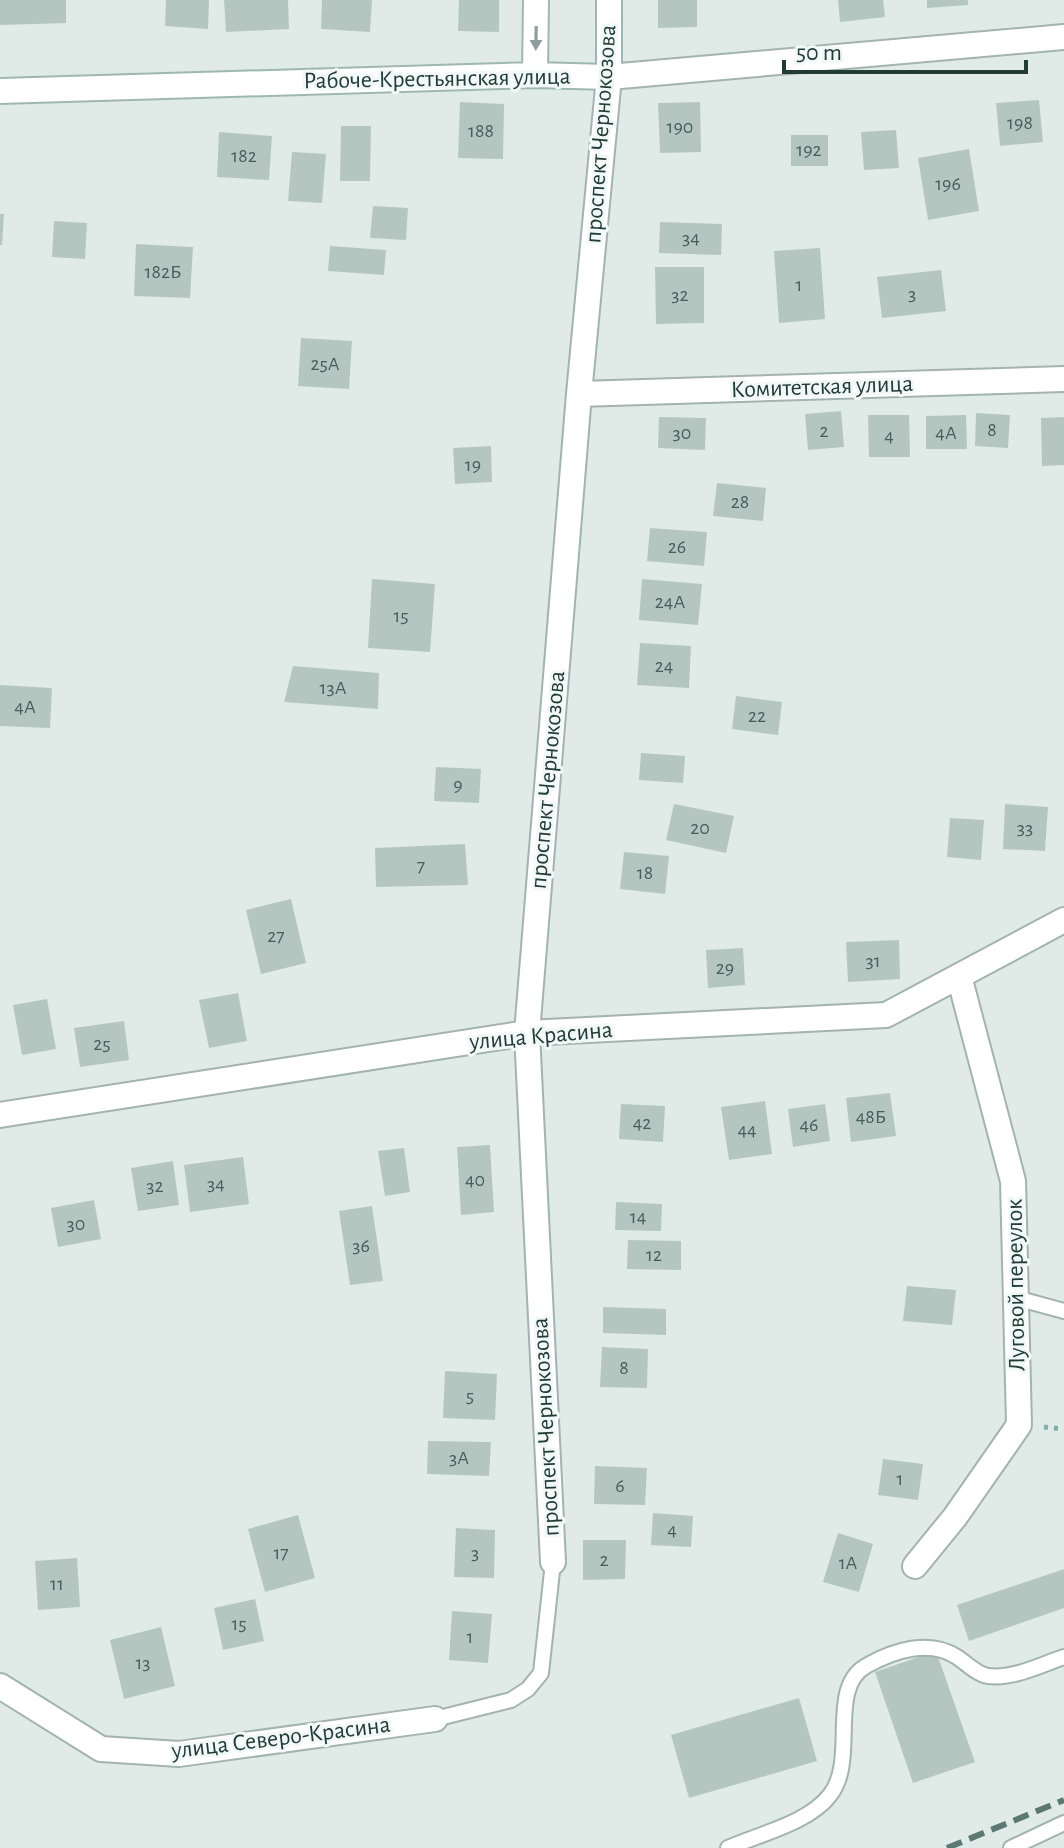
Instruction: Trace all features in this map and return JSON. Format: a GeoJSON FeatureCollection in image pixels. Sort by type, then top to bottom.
{"type":"FeatureCollection","features":[{"type":"Feature","properties":{"kind":"street"},"geometry":{"type":"LineString","coordinates":[[535,75],[536,0]]}},
{"type":"Feature","properties":{"kind":"street","name":"проспект Чернокозова"},"geometry":{"type":"LineString","coordinates":[[553,1562],[527,1033],[579,394],[609,77],[609,0]]}},
{"type":"Feature","properties":{"kind":"street","name":"Рабоче-Крестьянская улица"},"geometry":{"type":"LineString","coordinates":[[0,91],[535,75],[609,77],[1064,37]]}},
{"type":"Feature","properties":{"kind":"street","name":"Комитетская улица"},"geometry":{"type":"LineString","coordinates":[[579,394],[1064,379]]}},
{"type":"Feature","properties":{"kind":"street","name":"улица Красина"},"geometry":{"type":"LineString","coordinates":[[0,1115],[527,1033],[886,1015],[1064,920]]}},
{"type":"Feature","properties":{"kind":"street","name":"Луговой переулок"},"geometry":{"type":"LineString","coordinates":[[915,1566],[955,1517],[1019,1425],[1013,1181],[959,976]]}},
{"type":"Feature","properties":{"kind":"street","name":"улица Северо-Красина"},"geometry":{"type":"LineString","coordinates":[[0,1686],[101,1749],[179,1754],[435,1719]]}},
{"type":"Feature","properties":{"kind":"lane"},"geometry":{"type":"LineString","coordinates":[[1016,1298],[1064,1311]]}},
{"type":"Feature","properties":{"kind":"lane"},"geometry":{"type":"LineString","coordinates":[[435,1719],[511,1700],[528,1689],[541,1673],[553,1562]]}},
{"type":"Feature","properties":{"kind":"lane"},"geometry":{"type":"LineString","coordinates":[[728,1848],[806,1814],[830,1795],[842,1768],[847,1686],[864,1666],[924,1645],[944,1648],[984,1676],[1008,1676],[1064,1657]]}},
{"type":"Feature","properties":{"kind":"lane"},"geometry":{"type":"LineString","coordinates":[[1011,1848],[1064,1823]]}},
{"type":"Feature","properties":{"kind":"building"},"geometry":{"type":"Polygon","coordinates":[[[0,0],[66,0],[66,23],[0,25],[0,0]]]}},
{"type":"Feature","properties":{"kind":"building"},"geometry":{"type":"Polygon","coordinates":[[[166,0],[209,0],[208,29],[165,26],[166,0]]]}},
{"type":"Feature","properties":{"kind":"building"},"geometry":{"type":"Polygon","coordinates":[[[224,0],[288,0],[289,29],[226,32],[224,0]]]}},
{"type":"Feature","properties":{"kind":"building"},"geometry":{"type":"Polygon","coordinates":[[[322,0],[372,0],[370,32],[321,29],[322,0]]]}},
{"type":"Feature","properties":{"kind":"building"},"geometry":{"type":"Polygon","coordinates":[[[459,0],[499,0],[499,32],[458,31],[459,0]]]}},
{"type":"Feature","properties":{"kind":"building"},"geometry":{"type":"Polygon","coordinates":[[[658,0],[697,0],[697,27],[658,28],[658,0]]]}},
{"type":"Feature","properties":{"kind":"building"},"geometry":{"type":"Polygon","coordinates":[[[838,0],[883,0],[885,17],[840,22],[838,0]]]}},
{"type":"Feature","properties":{"kind":"building"},"geometry":{"type":"Polygon","coordinates":[[[927,0],[968,0],[968,5],[927,8],[927,0]]]}},
{"type":"Feature","properties":{"kind":"building"},"geometry":{"type":"Polygon","coordinates":[[[1039,100],[1043,142],[1000,146],[996,103],[1039,100]]]}},
{"type":"Feature","properties":{"kind":"building"},"geometry":{"type":"Polygon","coordinates":[[[460,102],[504,104],[503,159],[458,158],[460,102]]]}},
{"type":"Feature","properties":{"kind":"building"},"geometry":{"type":"Polygon","coordinates":[[[700,102],[701,152],[660,153],[658,103],[700,102]]]}},
{"type":"Feature","properties":{"kind":"building"},"geometry":{"type":"Polygon","coordinates":[[[341,126],[371,126],[370,181],[340,181],[341,126]]]}},
{"type":"Feature","properties":{"kind":"building"},"geometry":{"type":"Polygon","coordinates":[[[896,130],[899,168],[864,170],[861,132],[896,130]]]}},
{"type":"Feature","properties":{"kind":"building"},"geometry":{"type":"Polygon","coordinates":[[[219,132],[272,136],[269,180],[217,177],[219,132]]]}},
{"type":"Feature","properties":{"kind":"building"},"geometry":{"type":"Polygon","coordinates":[[[791,135],[828,135],[828,166],[791,166],[791,135]]]}},
{"type":"Feature","properties":{"kind":"building"},"geometry":{"type":"Polygon","coordinates":[[[969,149],[979,211],[928,220],[918,158],[969,149]]]}},
{"type":"Feature","properties":{"kind":"building"},"geometry":{"type":"Polygon","coordinates":[[[292,152],[326,154],[322,203],[288,201],[292,152]]]}},
{"type":"Feature","properties":{"kind":"building"},"geometry":{"type":"Polygon","coordinates":[[[373,206],[408,208],[406,240],[370,238],[373,206]]]}},
{"type":"Feature","properties":{"kind":"building"},"geometry":{"type":"Polygon","coordinates":[[[0,214],[4,214],[2,245],[0,245],[0,214]]]}},
{"type":"Feature","properties":{"kind":"building"},"geometry":{"type":"Polygon","coordinates":[[[54,221],[87,223],[85,259],[52,257],[54,221]]]}},
{"type":"Feature","properties":{"kind":"building"},"geometry":{"type":"Polygon","coordinates":[[[660,222],[722,224],[721,255],[659,253],[660,222]]]}},
{"type":"Feature","properties":{"kind":"building"},"geometry":{"type":"Polygon","coordinates":[[[136,244],[193,247],[190,298],[134,296],[136,244]]]}},
{"type":"Feature","properties":{"kind":"building"},"geometry":{"type":"Polygon","coordinates":[[[330,246],[386,250],[384,275],[328,271],[330,246]]]}},
{"type":"Feature","properties":{"kind":"building"},"geometry":{"type":"Polygon","coordinates":[[[820,248],[825,319],[779,323],[774,251],[820,248]]]}},
{"type":"Feature","properties":{"kind":"building"},"geometry":{"type":"Polygon","coordinates":[[[655,267],[704,267],[704,323],[656,324],[655,267]]]}},
{"type":"Feature","properties":{"kind":"building"},"geometry":{"type":"Polygon","coordinates":[[[941,270],[946,311],[882,318],[877,277],[941,270]]]}},
{"type":"Feature","properties":{"kind":"building"},"geometry":{"type":"Polygon","coordinates":[[[301,338],[352,341],[349,389],[298,386],[301,338]]]}},
{"type":"Feature","properties":{"kind":"building"},"geometry":{"type":"Polygon","coordinates":[[[841,411],[844,447],[808,450],[805,414],[841,411]]]}},
{"type":"Feature","properties":{"kind":"building"},"geometry":{"type":"Polygon","coordinates":[[[976,413],[1010,415],[1008,448],[975,446],[976,413]]]}},
{"type":"Feature","properties":{"kind":"building"},"geometry":{"type":"Polygon","coordinates":[[[868,415],[909,415],[910,457],[869,457],[868,415]]]}},
{"type":"Feature","properties":{"kind":"building"},"geometry":{"type":"Polygon","coordinates":[[[966,415],[967,449],[926,449],[926,416],[966,415]]]}},
{"type":"Feature","properties":{"kind":"building"},"geometry":{"type":"Polygon","coordinates":[[[659,417],[706,418],[705,450],[658,448],[659,417]]]}},
{"type":"Feature","properties":{"kind":"building"},"geometry":{"type":"Polygon","coordinates":[[[1064,417],[1064,465],[1042,466],[1041,418],[1064,417]]]}},
{"type":"Feature","properties":{"kind":"building"},"geometry":{"type":"Polygon","coordinates":[[[491,446],[492,482],[455,484],[453,448],[491,446]]]}},
{"type":"Feature","properties":{"kind":"building"},"geometry":{"type":"Polygon","coordinates":[[[717,483],[766,488],[763,521],[713,516],[717,483]]]}},
{"type":"Feature","properties":{"kind":"building"},"geometry":{"type":"Polygon","coordinates":[[[650,528],[707,532],[704,566],[647,561],[650,528]]]}},
{"type":"Feature","properties":{"kind":"building"},"geometry":{"type":"Polygon","coordinates":[[[372,579],[435,584],[430,652],[368,648],[372,579]]]}},
{"type":"Feature","properties":{"kind":"building"},"geometry":{"type":"Polygon","coordinates":[[[642,579],[702,584],[698,625],[639,620],[642,579]]]}},
{"type":"Feature","properties":{"kind":"building"},"geometry":{"type":"Polygon","coordinates":[[[640,643],[691,646],[689,688],[637,685],[640,643]]]}},
{"type":"Feature","properties":{"kind":"building"},"geometry":{"type":"Polygon","coordinates":[[[293,666],[379,673],[378,709],[284,702],[293,666]]]}},
{"type":"Feature","properties":{"kind":"building"},"geometry":{"type":"Polygon","coordinates":[[[0,685],[52,688],[50,728],[0,726],[0,685]]]}},
{"type":"Feature","properties":{"kind":"building"},"geometry":{"type":"Polygon","coordinates":[[[736,696],[782,702],[778,735],[732,729],[736,696]]]}},
{"type":"Feature","properties":{"kind":"building"},"geometry":{"type":"Polygon","coordinates":[[[641,753],[685,756],[683,783],[639,780],[641,753]]]}},
{"type":"Feature","properties":{"kind":"building"},"geometry":{"type":"Polygon","coordinates":[[[436,767],[481,769],[479,803],[434,801],[436,767]]]}},
{"type":"Feature","properties":{"kind":"building"},"geometry":{"type":"Polygon","coordinates":[[[674,804],[734,816],[726,853],[666,840],[674,804]]]}},
{"type":"Feature","properties":{"kind":"building"},"geometry":{"type":"Polygon","coordinates":[[[1005,804],[1048,807],[1045,851],[1003,849],[1005,804]]]}},
{"type":"Feature","properties":{"kind":"building"},"geometry":{"type":"Polygon","coordinates":[[[950,818],[984,820],[981,860],[947,857],[950,818]]]}},
{"type":"Feature","properties":{"kind":"building"},"geometry":{"type":"Polygon","coordinates":[[[465,844],[468,885],[376,887],[375,848],[465,844]]]}},
{"type":"Feature","properties":{"kind":"building"},"geometry":{"type":"Polygon","coordinates":[[[624,852],[669,856],[665,894],[620,889],[624,852]]]}},
{"type":"Feature","properties":{"kind":"building"},"geometry":{"type":"Polygon","coordinates":[[[291,899],[306,963],[261,974],[246,910],[291,899]]]}},
{"type":"Feature","properties":{"kind":"building"},"geometry":{"type":"Polygon","coordinates":[[[899,940],[900,979],[848,982],[846,942],[899,940]]]}},
{"type":"Feature","properties":{"kind":"building"},"geometry":{"type":"Polygon","coordinates":[[[743,948],[745,985],[708,988],[706,950],[743,948]]]}},
{"type":"Feature","properties":{"kind":"building"},"geometry":{"type":"Polygon","coordinates":[[[238,993],[247,1041],[209,1048],[199,1000],[238,993]]]}},
{"type":"Feature","properties":{"kind":"building"},"geometry":{"type":"Polygon","coordinates":[[[47,999],[56,1049],[22,1055],[13,1005],[47,999]]]}},
{"type":"Feature","properties":{"kind":"building"},"geometry":{"type":"Polygon","coordinates":[[[124,1021],[129,1060],[80,1067],[74,1028],[124,1021]]]}},
{"type":"Feature","properties":{"kind":"building"},"geometry":{"type":"Polygon","coordinates":[[[890,1093],[896,1136],[851,1142],[846,1098],[890,1093]]]}},
{"type":"Feature","properties":{"kind":"building"},"geometry":{"type":"Polygon","coordinates":[[[765,1101],[772,1154],[729,1160],[721,1107],[765,1101]]]}},
{"type":"Feature","properties":{"kind":"building"},"geometry":{"type":"Polygon","coordinates":[[[621,1104],[665,1106],[663,1142],[619,1139],[621,1104]]]}},
{"type":"Feature","properties":{"kind":"building"},"geometry":{"type":"Polygon","coordinates":[[[825,1104],[830,1141],[793,1147],[788,1109],[825,1104]]]}},
{"type":"Feature","properties":{"kind":"building"},"geometry":{"type":"Polygon","coordinates":[[[490,1145],[494,1212],[461,1215],[457,1147],[490,1145]]]}},
{"type":"Feature","properties":{"kind":"building"},"geometry":{"type":"Polygon","coordinates":[[[404,1148],[410,1192],[385,1196],[378,1151],[404,1148]]]}},
{"type":"Feature","properties":{"kind":"building"},"geometry":{"type":"Polygon","coordinates":[[[243,1157],[249,1204],[190,1212],[184,1165],[243,1157]]]}},
{"type":"Feature","properties":{"kind":"building"},"geometry":{"type":"Polygon","coordinates":[[[173,1161],[179,1205],[138,1211],[131,1168],[173,1161]]]}},
{"type":"Feature","properties":{"kind":"building"},"geometry":{"type":"Polygon","coordinates":[[[94,1200],[101,1239],[58,1247],[51,1208],[94,1200]]]}},
{"type":"Feature","properties":{"kind":"building"},"geometry":{"type":"Polygon","coordinates":[[[616,1202],[662,1204],[661,1231],[615,1230],[616,1202]]]}},
{"type":"Feature","properties":{"kind":"building"},"geometry":{"type":"Polygon","coordinates":[[[372,1206],[383,1281],[350,1285],[339,1211],[372,1206]]]}},
{"type":"Feature","properties":{"kind":"building"},"geometry":{"type":"Polygon","coordinates":[[[628,1240],[681,1241],[681,1270],[627,1269],[628,1240]]]}},
{"type":"Feature","properties":{"kind":"building"},"geometry":{"type":"Polygon","coordinates":[[[907,1286],[956,1290],[952,1325],[903,1321],[907,1286]]]}},
{"type":"Feature","properties":{"kind":"building"},"geometry":{"type":"Polygon","coordinates":[[[603,1307],[666,1309],[666,1335],[603,1333],[603,1307]]]}},
{"type":"Feature","properties":{"kind":"building"},"geometry":{"type":"Polygon","coordinates":[[[602,1347],[648,1349],[647,1388],[600,1387],[602,1347]]]}},
{"type":"Feature","properties":{"kind":"building"},"geometry":{"type":"Polygon","coordinates":[[[445,1371],[497,1374],[495,1420],[443,1418],[445,1371]]]}},
{"type":"Feature","properties":{"kind":"building"},"geometry":{"type":"Polygon","coordinates":[[[428,1441],[491,1442],[489,1476],[427,1474],[428,1441]]]}},
{"type":"Feature","properties":{"kind":"building"},"geometry":{"type":"Polygon","coordinates":[[[883,1459],[923,1464],[918,1500],[878,1495],[883,1459]]]}},
{"type":"Feature","properties":{"kind":"building"},"geometry":{"type":"Polygon","coordinates":[[[595,1466],[647,1468],[645,1505],[594,1504],[595,1466]]]}},
{"type":"Feature","properties":{"kind":"building"},"geometry":{"type":"Polygon","coordinates":[[[653,1513],[693,1516],[691,1547],[651,1545],[653,1513]]]}},
{"type":"Feature","properties":{"kind":"building"},"geometry":{"type":"Polygon","coordinates":[[[298,1515],[315,1578],[265,1592],[248,1529],[298,1515]]]}},
{"type":"Feature","properties":{"kind":"building"},"geometry":{"type":"Polygon","coordinates":[[[456,1528],[495,1530],[494,1578],[454,1577],[456,1528]]]}},
{"type":"Feature","properties":{"kind":"building"},"geometry":{"type":"Polygon","coordinates":[[[838,1533],[873,1544],[859,1592],[823,1582],[838,1533]]]}},
{"type":"Feature","properties":{"kind":"building"},"geometry":{"type":"Polygon","coordinates":[[[583,1540],[626,1540],[625,1579],[583,1580],[583,1540]]]}},
{"type":"Feature","properties":{"kind":"building"},"geometry":{"type":"Polygon","coordinates":[[[77,1558],[80,1607],[38,1610],[35,1561],[77,1558]]]}},
{"type":"Feature","properties":{"kind":"building"},"geometry":{"type":"Polygon","coordinates":[[[1064,1569],[1064,1608],[969,1641],[957,1605],[1064,1569]]]}},
{"type":"Feature","properties":{"kind":"building"},"geometry":{"type":"Polygon","coordinates":[[[255,1599],[264,1641],[223,1650],[214,1608],[255,1599]]]}},
{"type":"Feature","properties":{"kind":"building"},"geometry":{"type":"Polygon","coordinates":[[[452,1611],[492,1614],[488,1663],[449,1660],[452,1611]]]}},
{"type":"Feature","properties":{"kind":"building"},"geometry":{"type":"Polygon","coordinates":[[[161,1627],[175,1686],[124,1699],[110,1640],[161,1627]]]}},
{"type":"Feature","properties":{"kind":"building"},"geometry":{"type":"Polygon","coordinates":[[[936,1651],[975,1762],[913,1783],[875,1672],[936,1651]]]}},
{"type":"Feature","properties":{"kind":"building"},"geometry":{"type":"Polygon","coordinates":[[[799,1698],[817,1761],[689,1798],[671,1735],[799,1698]]]}},
{"type":"Feature","properties":{"kind":"railway"},"geometry":{"type":"LineString","coordinates":[[947,1848],[1064,1800]]}}]}
